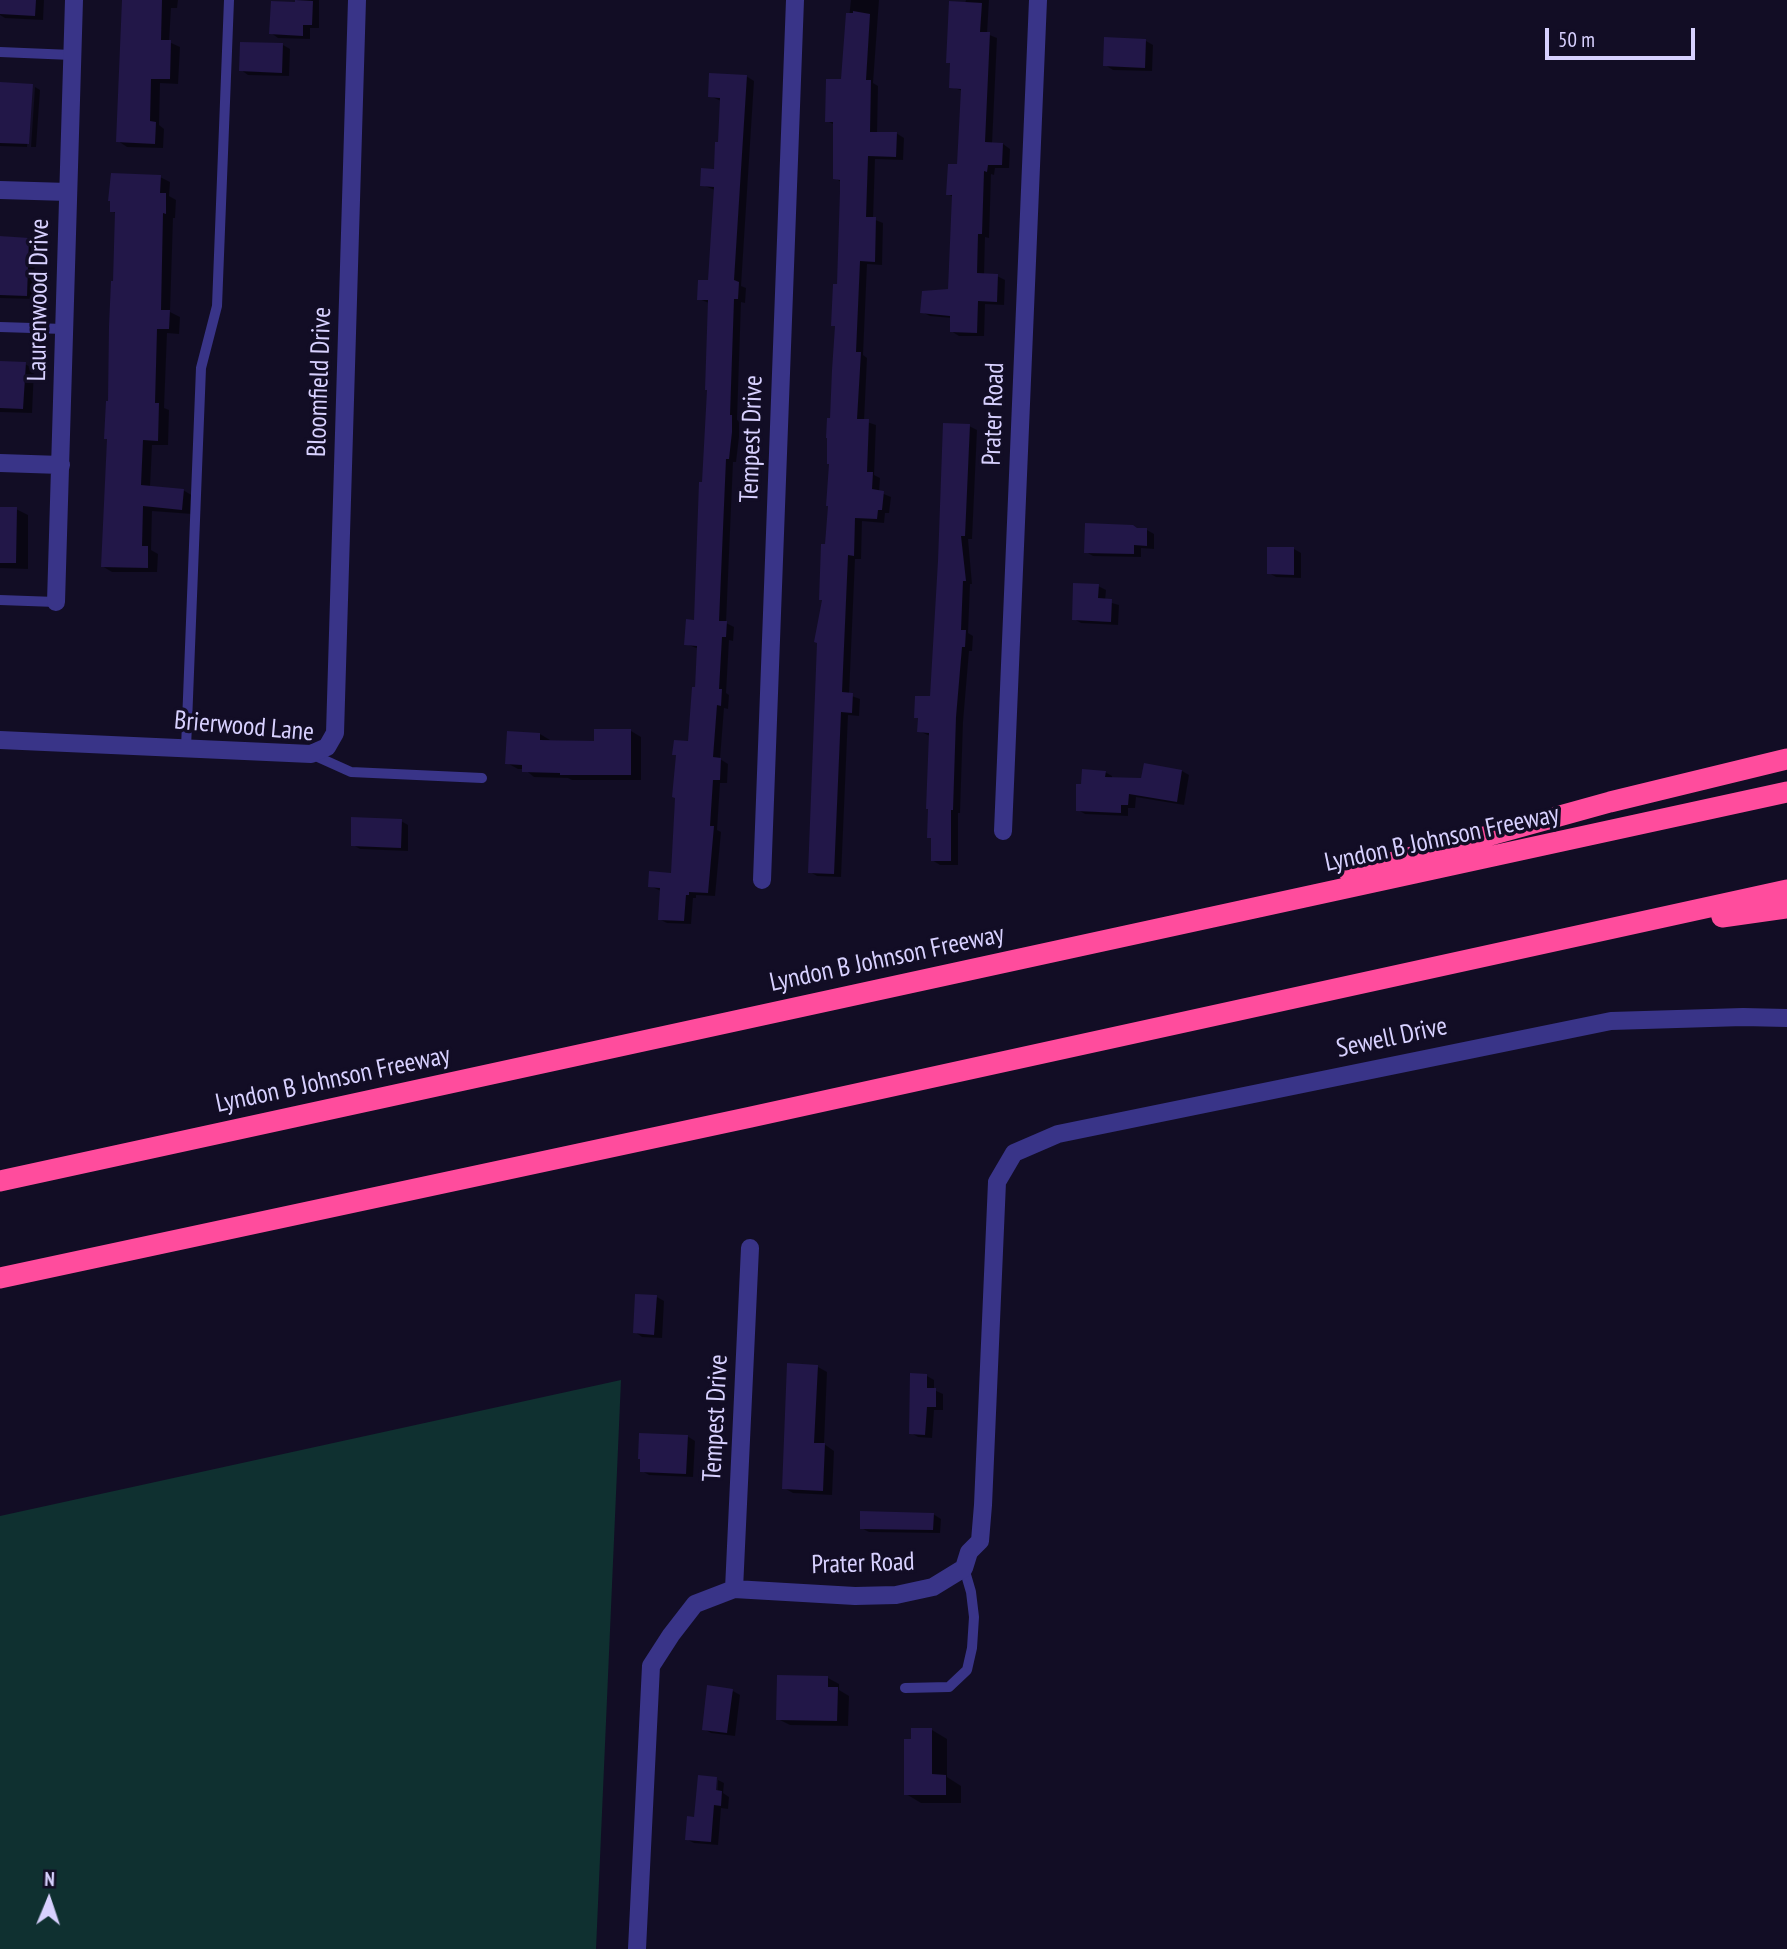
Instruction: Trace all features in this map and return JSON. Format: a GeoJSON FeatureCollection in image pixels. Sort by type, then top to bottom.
{"type":"FeatureCollection","features":[{"type":"Feature","properties":{"kind":"highway"},"geometry":{"type":"LineString","coordinates":[[1122,937],[1610,802],[1787,759]]}},
{"type":"Feature","properties":{"kind":"highway","name":"Lyndon B Johnson Freeway"},"geometry":{"type":"LineString","coordinates":[[0,1181],[1787,792]]}},
{"type":"Feature","properties":{"kind":"highway"},"geometry":{"type":"LineString","coordinates":[[0,1278],[738,1120],[1787,890]]}},
{"type":"Feature","properties":{"kind":"highway"},"geometry":{"type":"LineString","coordinates":[[1553,941],[1787,908]]}},
{"type":"Feature","properties":{"kind":"street","name":"Laurenwood Drive"},"geometry":{"type":"LineString","coordinates":[[56,602],[74,0]]}},
{"type":"Feature","properties":{"kind":"street","name":"Bloomfield Drive"},"geometry":{"type":"LineString","coordinates":[[311,754],[327,747],[335,733],[357,0]]}},
{"type":"Feature","properties":{"kind":"street","name":"Tempest Drive"},"geometry":{"type":"LineString","coordinates":[[761,880],[795,0]]}},
{"type":"Feature","properties":{"kind":"street","name":"Prater Road"},"geometry":{"type":"LineString","coordinates":[[1003,831],[1038,0]]}},
{"type":"Feature","properties":{"kind":"street"},"geometry":{"type":"LineString","coordinates":[[0,190],[68,192]]}},
{"type":"Feature","properties":{"kind":"street"},"geometry":{"type":"LineString","coordinates":[[0,463],[61,465]]}},
{"type":"Feature","properties":{"kind":"street","name":"Brierwood Lane"},"geometry":{"type":"LineString","coordinates":[[0,740],[311,754]]}},
{"type":"Feature","properties":{"kind":"street","name":"Sewell Drive"},"geometry":{"type":"LineString","coordinates":[[964,1568],[969,1552],[979,1541],[983,1505],[997,1182],[1014,1153],[1058,1134],[1611,1021],[1787,1018]]}},
{"type":"Feature","properties":{"kind":"street","name":"Tempest Drive"},"geometry":{"type":"LineString","coordinates":[[734,1589],[750,1248]]}},
{"type":"Feature","properties":{"kind":"street","name":"Prater Road"},"geometry":{"type":"LineString","coordinates":[[637,1949],[651,1666],[695,1604],[734,1589],[855,1596],[896,1595],[933,1587],[964,1568]]}},
{"type":"Feature","properties":{"kind":"lane"},"geometry":{"type":"LineString","coordinates":[[186,748],[201,368],[217,306],[229,0]]}},
{"type":"Feature","properties":{"kind":"lane"},"geometry":{"type":"LineString","coordinates":[[0,52],[72,55]]}},
{"type":"Feature","properties":{"kind":"lane"},"geometry":{"type":"LineString","coordinates":[[0,327],[64,329]]}},
{"type":"Feature","properties":{"kind":"lane"},"geometry":{"type":"LineString","coordinates":[[0,600],[56,602]]}},
{"type":"Feature","properties":{"kind":"lane","name":"Brierwood Lane"},"geometry":{"type":"LineString","coordinates":[[311,754],[351,772],[482,778]]}},
{"type":"Feature","properties":{"kind":"lane"},"geometry":{"type":"LineString","coordinates":[[905,1688],[949,1687],[967,1670],[974,1617],[964,1568]]}},
{"type":"Feature","properties":{"kind":"green space"},"geometry":{"type":"Polygon","coordinates":[[[621,1380],[596,1949],[0,1949],[0,1516],[621,1380]]]}},
{"type":"Feature","properties":{"kind":"building"},"geometry":{"type":"Polygon","coordinates":[[[0,0],[36,0],[35,16],[0,14],[0,0]]]}},
{"type":"Feature","properties":{"kind":"building"},"geometry":{"type":"Polygon","coordinates":[[[122,0],[162,0],[161,40],[171,40],[170,79],[151,79],[150,121],[156,122],[155,144],[116,142],[122,0]]]}},
{"type":"Feature","properties":{"kind":"building"},"geometry":{"type":"Polygon","coordinates":[[[271,1],[313,1],[312,25],[303,25],[303,36],[269,34],[271,1]]]}},
{"type":"Feature","properties":{"kind":"building"},"geometry":{"type":"Polygon","coordinates":[[[949,1],[982,3],[980,32],[990,32],[985,142],[1003,143],[1002,165],[988,165],[987,172],[984,171],[982,234],[978,234],[977,273],[998,274],[997,302],[978,301],[977,333],[950,332],[950,316],[920,313],[922,291],[948,289],[952,195],[946,195],[948,164],[957,164],[961,89],[949,88],[950,63],[946,63],[949,1]]]}},
{"type":"Feature","properties":{"kind":"building"},"geometry":{"type":"Polygon","coordinates":[[[853,11],[870,14],[866,80],[871,80],[870,132],[897,132],[896,157],[868,156],[866,217],[876,217],[875,262],[860,261],[856,352],[861,352],[857,419],[869,419],[867,472],[873,472],[872,489],[884,491],[882,510],[878,510],[877,519],[855,518],[854,556],[848,555],[842,692],[853,693],[852,713],[841,712],[834,874],[808,873],[817,643],[814,642],[822,600],[819,600],[821,544],[825,544],[828,506],[829,464],[826,438],[827,418],[830,418],[835,326],[831,326],[833,284],[837,284],[840,191],[840,180],[833,179],[833,122],[825,122],[826,79],[841,79],[846,13],[853,11]]]}},
{"type":"Feature","properties":{"kind":"building"},"geometry":{"type":"Polygon","coordinates":[[[1104,37],[1146,39],[1145,68],[1103,66],[1104,37]]]}},
{"type":"Feature","properties":{"kind":"building"},"geometry":{"type":"Polygon","coordinates":[[[240,42],[283,43],[282,73],[239,71],[240,42]]]}},
{"type":"Feature","properties":{"kind":"building"},"geometry":{"type":"Polygon","coordinates":[[[709,73],[747,75],[734,280],[739,282],[738,299],[734,299],[730,415],[732,432],[729,459],[726,459],[719,621],[727,621],[726,637],[722,637],[719,689],[722,689],[721,706],[717,705],[713,757],[721,758],[720,780],[713,780],[710,826],[714,826],[708,893],[689,892],[689,895],[686,895],[684,921],[658,920],[660,888],[648,887],[649,871],[671,873],[675,798],[672,797],[676,755],[672,755],[674,740],[688,741],[692,687],[695,687],[697,646],[684,645],[686,619],[694,620],[699,482],[702,482],[707,390],[708,300],[697,300],[698,280],[708,280],[714,187],[700,186],[701,168],[714,169],[720,98],[708,97],[709,73]]]}},
{"type":"Feature","properties":{"kind":"building"},"geometry":{"type":"Polygon","coordinates":[[[0,82],[33,84],[29,144],[0,143],[0,82]]]}},
{"type":"Feature","properties":{"kind":"building"},"geometry":{"type":"Polygon","coordinates":[[[111,173],[161,175],[160,193],[166,193],[166,214],[163,213],[161,310],[170,310],[169,329],[157,329],[155,403],[159,403],[158,441],[143,440],[141,485],[184,489],[182,510],[143,506],[142,546],[148,546],[148,568],[101,567],[115,212],[110,212],[108,201],[111,173]]]}},
{"type":"Feature","properties":{"kind":"building"},"geometry":{"type":"Polygon","coordinates":[[[0,236],[29,238],[27,296],[0,295],[0,236]]]}},
{"type":"Feature","properties":{"kind":"building"},"geometry":{"type":"Polygon","coordinates":[[[0,361],[26,362],[23,409],[0,408],[0,361]]]}},
{"type":"Feature","properties":{"kind":"building"},"geometry":{"type":"Polygon","coordinates":[[[943,423],[970,424],[965,536],[961,536],[966,581],[963,581],[961,630],[966,630],[956,717],[951,861],[931,861],[931,838],[927,838],[926,809],[929,733],[917,732],[918,718],[914,718],[915,696],[930,696],[943,423]]]}},
{"type":"Feature","properties":{"kind":"building"},"geometry":{"type":"Polygon","coordinates":[[[0,507],[17,507],[16,563],[0,563],[0,507]]]}},
{"type":"Feature","properties":{"kind":"building"},"geometry":{"type":"Polygon","coordinates":[[[1085,523],[1147,528],[1147,546],[1134,545],[1134,554],[1084,553],[1085,523]]]}},
{"type":"Feature","properties":{"kind":"building"},"geometry":{"type":"Polygon","coordinates":[[[1267,547],[1294,547],[1294,575],[1267,574],[1267,547]]]}},
{"type":"Feature","properties":{"kind":"building"},"geometry":{"type":"Polygon","coordinates":[[[1073,583],[1099,584],[1098,598],[1112,599],[1111,622],[1072,620],[1073,583]]]}},
{"type":"Feature","properties":{"kind":"building"},"geometry":{"type":"Polygon","coordinates":[[[594,729],[631,729],[631,775],[522,772],[522,765],[505,764],[507,731],[540,733],[540,740],[594,741],[594,729]]]}},
{"type":"Feature","properties":{"kind":"building"},"geometry":{"type":"Polygon","coordinates":[[[1144,763],[1182,770],[1177,802],[1129,794],[1128,805],[1121,805],[1121,813],[1076,811],[1076,784],[1081,784],[1082,769],[1106,771],[1105,777],[1141,778],[1144,763]]]}},
{"type":"Feature","properties":{"kind":"building"},"geometry":{"type":"Polygon","coordinates":[[[351,817],[402,819],[401,848],[351,846],[351,817]]]}},
{"type":"Feature","properties":{"kind":"building"},"geometry":{"type":"Polygon","coordinates":[[[635,1294],[657,1295],[654,1335],[633,1333],[635,1294]]]}},
{"type":"Feature","properties":{"kind":"building"},"geometry":{"type":"Polygon","coordinates":[[[787,1363],[818,1365],[814,1443],[825,1443],[823,1491],[782,1489],[787,1363]]]}},
{"type":"Feature","properties":{"kind":"building"},"geometry":{"type":"Polygon","coordinates":[[[910,1373],[927,1374],[927,1388],[936,1388],[936,1407],[927,1407],[925,1435],[909,1434],[910,1373]]]}},
{"type":"Feature","properties":{"kind":"building"},"geometry":{"type":"Polygon","coordinates":[[[639,1433],[688,1435],[686,1474],[640,1472],[639,1433]]]}},
{"type":"Feature","properties":{"kind":"building"},"geometry":{"type":"Polygon","coordinates":[[[860,1511],[934,1513],[933,1530],[860,1529],[860,1511]]]}},
{"type":"Feature","properties":{"kind":"building"},"geometry":{"type":"Polygon","coordinates":[[[777,1675],[828,1676],[828,1687],[838,1687],[837,1721],[776,1720],[777,1675]]]}},
{"type":"Feature","properties":{"kind":"building"},"geometry":{"type":"Polygon","coordinates":[[[707,1685],[733,1689],[727,1733],[702,1730],[707,1685]]]}},
{"type":"Feature","properties":{"kind":"building"},"geometry":{"type":"Polygon","coordinates":[[[911,1728],[932,1728],[932,1774],[946,1775],[946,1795],[904,1795],[904,1739],[911,1739],[911,1728]]]}},
{"type":"Feature","properties":{"kind":"building"},"geometry":{"type":"Polygon","coordinates":[[[698,1775],[717,1777],[716,1790],[722,1791],[721,1806],[714,1805],[711,1842],[685,1840],[687,1816],[694,1817],[698,1775]]]}}]}
